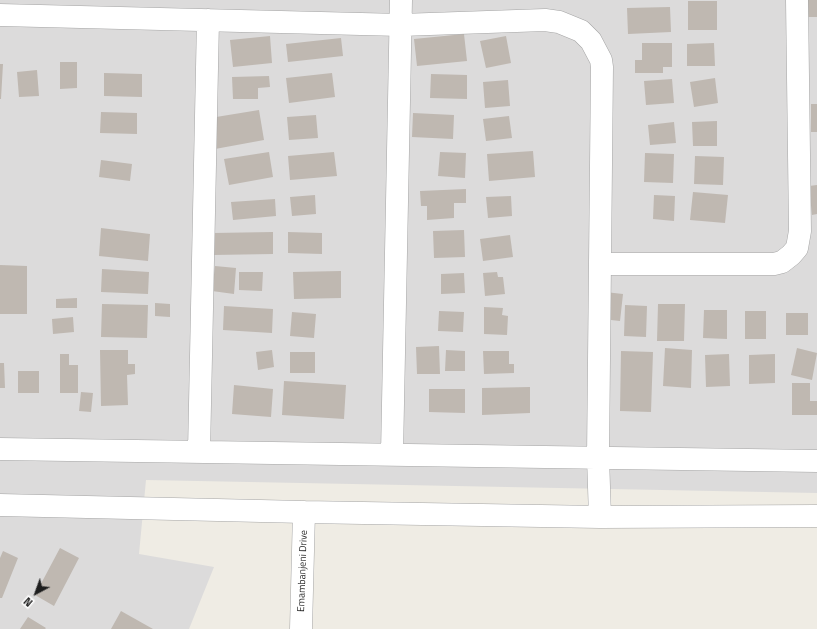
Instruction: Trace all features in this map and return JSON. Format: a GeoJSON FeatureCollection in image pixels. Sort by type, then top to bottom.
{"type":"FeatureCollection","features":[{"type":"Feature","properties":{"kind":"street"},"geometry":{"type":"LineString","coordinates":[[392,454],[401,0]]}},
{"type":"Feature","properties":{"kind":"street"},"geometry":{"type":"LineString","coordinates":[[600,264],[774,264],[786,260],[794,252],[799,241],[800,231],[797,0]]}},
{"type":"Feature","properties":{"kind":"street"},"geometry":{"type":"LineString","coordinates":[[0,15],[401,25],[545,20],[570,25],[580,31],[591,41],[601,60],[602,67],[598,457],[600,517]]}},
{"type":"Feature","properties":{"kind":"street"},"geometry":{"type":"LineString","coordinates":[[199,452],[208,20]]}},
{"type":"Feature","properties":{"kind":"street"},"geometry":{"type":"LineString","coordinates":[[0,449],[817,461]]}},
{"type":"Feature","properties":{"kind":"street"},"geometry":{"type":"LineString","coordinates":[[0,505],[600,517],[817,516]]}},
{"type":"Feature","properties":{"kind":"street","name":"Emambanjeni Drive"},"geometry":{"type":"LineString","coordinates":[[301,629],[304,512]]}},
{"type":"Feature","properties":{"kind":"shaded area"},"geometry":{"type":"Polygon","coordinates":[[[0,0],[817,0],[817,493],[146,480],[139,554],[214,567],[189,629],[0,629],[0,0]]]}},
{"type":"Feature","properties":{"kind":"building"},"geometry":{"type":"Polygon","coordinates":[[[801,0],[817,0],[817,17],[801,17],[801,0]]]}},
{"type":"Feature","properties":{"kind":"building"},"geometry":{"type":"Polygon","coordinates":[[[688,1],[717,1],[717,30],[688,30],[688,1]]]}},
{"type":"Feature","properties":{"kind":"building"},"geometry":{"type":"Polygon","coordinates":[[[670,7],[671,32],[628,34],[627,8],[670,7]]]}},
{"type":"Feature","properties":{"kind":"building"},"geometry":{"type":"Polygon","coordinates":[[[464,34],[467,61],[417,66],[414,39],[464,34]]]}},
{"type":"Feature","properties":{"kind":"building"},"geometry":{"type":"Polygon","coordinates":[[[270,36],[272,63],[233,67],[230,40],[270,36]]]}},
{"type":"Feature","properties":{"kind":"building"},"geometry":{"type":"Polygon","coordinates":[[[506,36],[511,63],[486,68],[480,41],[506,36]]]}},
{"type":"Feature","properties":{"kind":"building"},"geometry":{"type":"Polygon","coordinates":[[[341,38],[343,56],[288,62],[286,44],[341,38]]]}},
{"type":"Feature","properties":{"kind":"building"},"geometry":{"type":"Polygon","coordinates":[[[642,43],[672,43],[672,67],[663,67],[663,73],[635,73],[635,60],[642,60],[642,43]]]}},
{"type":"Feature","properties":{"kind":"building"},"geometry":{"type":"Polygon","coordinates":[[[714,43],[715,66],[687,66],[687,44],[714,43]]]}},
{"type":"Feature","properties":{"kind":"building"},"geometry":{"type":"Polygon","coordinates":[[[60,62],[77,62],[77,88],[60,89],[60,62]]]}},
{"type":"Feature","properties":{"kind":"building"},"geometry":{"type":"Polygon","coordinates":[[[0,64],[3,64],[1,99],[0,99],[0,64]]]}},
{"type":"Feature","properties":{"kind":"building"},"geometry":{"type":"Polygon","coordinates":[[[37,70],[39,96],[19,97],[17,72],[37,70]]]}},
{"type":"Feature","properties":{"kind":"building"},"geometry":{"type":"Polygon","coordinates":[[[104,73],[142,74],[142,97],[104,96],[104,73]]]}},
{"type":"Feature","properties":{"kind":"building"},"geometry":{"type":"Polygon","coordinates":[[[332,73],[335,97],[289,103],[286,78],[332,73]]]}},
{"type":"Feature","properties":{"kind":"building"},"geometry":{"type":"Polygon","coordinates":[[[431,74],[467,75],[467,99],[430,98],[431,74]]]}},
{"type":"Feature","properties":{"kind":"building"},"geometry":{"type":"Polygon","coordinates":[[[269,76],[270,87],[258,88],[258,99],[233,99],[232,77],[269,76]]]}},
{"type":"Feature","properties":{"kind":"building"},"geometry":{"type":"Polygon","coordinates":[[[715,78],[718,103],[694,107],[690,82],[715,78]]]}},
{"type":"Feature","properties":{"kind":"building"},"geometry":{"type":"Polygon","coordinates":[[[672,79],[674,103],[646,105],[644,81],[672,79]]]}},
{"type":"Feature","properties":{"kind":"building"},"geometry":{"type":"Polygon","coordinates":[[[508,80],[510,106],[485,108],[483,82],[508,80]]]}},
{"type":"Feature","properties":{"kind":"building"},"geometry":{"type":"Polygon","coordinates":[[[811,104],[817,104],[817,132],[811,132],[811,104]]]}},
{"type":"Feature","properties":{"kind":"building"},"geometry":{"type":"Polygon","coordinates":[[[259,110],[264,140],[215,149],[210,118],[259,110]]]}},
{"type":"Feature","properties":{"kind":"building"},"geometry":{"type":"Polygon","coordinates":[[[101,112],[137,113],[137,134],[100,133],[101,112]]]}},
{"type":"Feature","properties":{"kind":"building"},"geometry":{"type":"Polygon","coordinates":[[[413,113],[454,115],[453,139],[412,137],[413,113]]]}},
{"type":"Feature","properties":{"kind":"building"},"geometry":{"type":"Polygon","coordinates":[[[316,115],[318,138],[289,140],[287,117],[316,115]]]}},
{"type":"Feature","properties":{"kind":"building"},"geometry":{"type":"Polygon","coordinates":[[[509,116],[512,138],[486,141],[483,119],[509,116]]]}},
{"type":"Feature","properties":{"kind":"building"},"geometry":{"type":"Polygon","coordinates":[[[717,121],[717,146],[693,146],[692,122],[717,121]]]}},
{"type":"Feature","properties":{"kind":"building"},"geometry":{"type":"Polygon","coordinates":[[[674,122],[676,143],[650,145],[648,125],[674,122]]]}},
{"type":"Feature","properties":{"kind":"building"},"geometry":{"type":"Polygon","coordinates":[[[533,151],[535,177],[489,181],[487,154],[533,151]]]}},
{"type":"Feature","properties":{"kind":"building"},"geometry":{"type":"Polygon","coordinates":[[[269,152],[273,177],[229,185],[224,159],[269,152]]]}},
{"type":"Feature","properties":{"kind":"building"},"geometry":{"type":"Polygon","coordinates":[[[334,152],[337,176],[290,180],[288,156],[334,152]]]}},
{"type":"Feature","properties":{"kind":"building"},"geometry":{"type":"Polygon","coordinates":[[[440,152],[466,153],[465,178],[438,176],[440,152]]]}},
{"type":"Feature","properties":{"kind":"building"},"geometry":{"type":"Polygon","coordinates":[[[645,153],[674,154],[673,183],[644,182],[645,153]]]}},
{"type":"Feature","properties":{"kind":"building"},"geometry":{"type":"Polygon","coordinates":[[[695,156],[724,157],[723,185],[694,184],[695,156]]]}},
{"type":"Feature","properties":{"kind":"building"},"geometry":{"type":"Polygon","coordinates":[[[101,160],[132,164],[130,181],[99,177],[101,160]]]}},
{"type":"Feature","properties":{"kind":"building"},"geometry":{"type":"Polygon","coordinates":[[[817,185],[817,214],[812,215],[809,186],[817,185]]]}},
{"type":"Feature","properties":{"kind":"building"},"geometry":{"type":"Polygon","coordinates":[[[466,189],[466,203],[454,203],[454,218],[427,220],[427,206],[421,206],[420,191],[466,189]]]}},
{"type":"Feature","properties":{"kind":"building"},"geometry":{"type":"Polygon","coordinates":[[[693,192],[728,195],[725,223],[690,220],[693,192]]]}},
{"type":"Feature","properties":{"kind":"building"},"geometry":{"type":"Polygon","coordinates":[[[315,195],[316,214],[292,216],[290,197],[315,195]]]}},
{"type":"Feature","properties":{"kind":"building"},"geometry":{"type":"Polygon","coordinates":[[[654,195],[675,196],[674,221],[653,219],[654,195]]]}},
{"type":"Feature","properties":{"kind":"building"},"geometry":{"type":"Polygon","coordinates":[[[511,196],[512,216],[488,218],[486,197],[511,196]]]}},
{"type":"Feature","properties":{"kind":"building"},"geometry":{"type":"Polygon","coordinates":[[[275,199],[276,216],[233,220],[231,202],[275,199]]]}},
{"type":"Feature","properties":{"kind":"building"},"geometry":{"type":"Polygon","coordinates":[[[101,228],[150,234],[148,261],[99,256],[101,228]]]}},
{"type":"Feature","properties":{"kind":"building"},"geometry":{"type":"Polygon","coordinates":[[[464,230],[465,257],[434,258],[433,231],[464,230]]]}},
{"type":"Feature","properties":{"kind":"building"},"geometry":{"type":"Polygon","coordinates":[[[273,232],[273,254],[213,255],[213,233],[273,232]]]}},
{"type":"Feature","properties":{"kind":"building"},"geometry":{"type":"Polygon","coordinates":[[[288,232],[322,233],[322,254],[288,253],[288,232]]]}},
{"type":"Feature","properties":{"kind":"building"},"geometry":{"type":"Polygon","coordinates":[[[510,235],[513,257],[483,261],[480,239],[510,235]]]}},
{"type":"Feature","properties":{"kind":"building"},"geometry":{"type":"Polygon","coordinates":[[[0,265],[27,266],[27,314],[0,314],[0,265]]]}},
{"type":"Feature","properties":{"kind":"building"},"geometry":{"type":"Polygon","coordinates":[[[215,266],[236,268],[234,294],[212,291],[215,266]]]}},
{"type":"Feature","properties":{"kind":"building"},"geometry":{"type":"Polygon","coordinates":[[[102,269],[149,272],[148,294],[101,292],[102,269]]]}},
{"type":"Feature","properties":{"kind":"building"},"geometry":{"type":"Polygon","coordinates":[[[341,271],[341,298],[294,299],[293,272],[341,271]]]}},
{"type":"Feature","properties":{"kind":"building"},"geometry":{"type":"Polygon","coordinates":[[[239,272],[263,272],[262,291],[239,290],[239,272]]]}},
{"type":"Feature","properties":{"kind":"building"},"geometry":{"type":"Polygon","coordinates":[[[497,272],[498,277],[503,277],[505,294],[485,296],[483,273],[497,272]]]}},
{"type":"Feature","properties":{"kind":"building"},"geometry":{"type":"Polygon","coordinates":[[[464,273],[465,293],[441,294],[441,274],[464,273]]]}},
{"type":"Feature","properties":{"kind":"building"},"geometry":{"type":"Polygon","coordinates":[[[605,292],[623,294],[620,321],[602,319],[605,292]]]}},
{"type":"Feature","properties":{"kind":"building"},"geometry":{"type":"Polygon","coordinates":[[[77,298],[77,308],[56,308],[56,299],[77,298]]]}},
{"type":"Feature","properties":{"kind":"building"},"geometry":{"type":"Polygon","coordinates":[[[155,303],[170,304],[170,317],[155,316],[155,303]]]}},
{"type":"Feature","properties":{"kind":"building"},"geometry":{"type":"Polygon","coordinates":[[[102,304],[148,305],[147,338],[101,337],[102,304]]]}},
{"type":"Feature","properties":{"kind":"building"},"geometry":{"type":"Polygon","coordinates":[[[658,304],[685,304],[684,341],[657,341],[658,304]]]}},
{"type":"Feature","properties":{"kind":"building"},"geometry":{"type":"Polygon","coordinates":[[[625,305],[647,306],[646,337],[624,336],[625,305]]]}},
{"type":"Feature","properties":{"kind":"building"},"geometry":{"type":"Polygon","coordinates":[[[224,306],[273,309],[272,333],[223,330],[224,306]]]}},
{"type":"Feature","properties":{"kind":"building"},"geometry":{"type":"Polygon","coordinates":[[[484,307],[503,308],[502,315],[508,316],[507,335],[484,334],[484,307]]]}},
{"type":"Feature","properties":{"kind":"building"},"geometry":{"type":"Polygon","coordinates":[[[704,310],[727,310],[727,339],[703,338],[704,310]]]}},
{"type":"Feature","properties":{"kind":"building"},"geometry":{"type":"Polygon","coordinates":[[[439,311],[464,312],[463,332],[438,331],[439,311]]]}},
{"type":"Feature","properties":{"kind":"building"},"geometry":{"type":"Polygon","coordinates":[[[745,311],[766,311],[766,339],[745,339],[745,311]]]}},
{"type":"Feature","properties":{"kind":"building"},"geometry":{"type":"Polygon","coordinates":[[[292,312],[316,314],[314,338],[290,336],[292,312]]]}},
{"type":"Feature","properties":{"kind":"building"},"geometry":{"type":"Polygon","coordinates":[[[786,313],[808,313],[808,335],[786,335],[786,313]]]}},
{"type":"Feature","properties":{"kind":"building"},"geometry":{"type":"Polygon","coordinates":[[[73,317],[74,332],[53,334],[52,319],[73,317]]]}},
{"type":"Feature","properties":{"kind":"building"},"geometry":{"type":"Polygon","coordinates":[[[439,346],[440,374],[417,374],[416,347],[439,346]]]}},
{"type":"Feature","properties":{"kind":"building"},"geometry":{"type":"Polygon","coordinates":[[[665,348],[692,350],[691,388],[663,386],[665,348]]]}},
{"type":"Feature","properties":{"kind":"building"},"geometry":{"type":"Polygon","coordinates":[[[797,348],[817,353],[812,380],[791,375],[797,348]]]}},
{"type":"Feature","properties":{"kind":"building"},"geometry":{"type":"Polygon","coordinates":[[[100,350],[128,350],[128,364],[135,364],[135,374],[127,375],[128,405],[101,406],[100,350]]]}},
{"type":"Feature","properties":{"kind":"building"},"geometry":{"type":"Polygon","coordinates":[[[272,350],[274,367],[258,370],[256,352],[272,350]]]}},
{"type":"Feature","properties":{"kind":"building"},"geometry":{"type":"Polygon","coordinates":[[[446,350],[465,351],[465,371],[445,371],[446,350]]]}},
{"type":"Feature","properties":{"kind":"building"},"geometry":{"type":"Polygon","coordinates":[[[483,351],[509,351],[509,364],[514,364],[514,373],[484,374],[483,351]]]}},
{"type":"Feature","properties":{"kind":"building"},"geometry":{"type":"Polygon","coordinates":[[[621,351],[653,352],[651,412],[620,411],[621,351]]]}},
{"type":"Feature","properties":{"kind":"building"},"geometry":{"type":"Polygon","coordinates":[[[290,352],[315,352],[315,373],[290,373],[290,352]]]}},
{"type":"Feature","properties":{"kind":"building"},"geometry":{"type":"Polygon","coordinates":[[[60,354],[69,354],[69,365],[78,365],[78,393],[60,393],[60,354]]]}},
{"type":"Feature","properties":{"kind":"building"},"geometry":{"type":"Polygon","coordinates":[[[729,354],[730,386],[706,387],[705,355],[729,354]]]}},
{"type":"Feature","properties":{"kind":"building"},"geometry":{"type":"Polygon","coordinates":[[[775,354],[775,383],[749,384],[749,355],[775,354]]]}},
{"type":"Feature","properties":{"kind":"building"},"geometry":{"type":"Polygon","coordinates":[[[0,363],[4,363],[5,388],[0,388],[0,363]]]}},
{"type":"Feature","properties":{"kind":"building"},"geometry":{"type":"Polygon","coordinates":[[[18,371],[39,371],[39,393],[18,393],[18,371]]]}},
{"type":"Feature","properties":{"kind":"building"},"geometry":{"type":"Polygon","coordinates":[[[284,381],[346,385],[344,419],[282,415],[284,381]]]}},
{"type":"Feature","properties":{"kind":"building"},"geometry":{"type":"Polygon","coordinates":[[[792,383],[810,383],[810,401],[817,401],[817,415],[792,415],[792,383]]]}},
{"type":"Feature","properties":{"kind":"building"},"geometry":{"type":"Polygon","coordinates":[[[234,385],[273,389],[271,417],[232,414],[234,385]]]}},
{"type":"Feature","properties":{"kind":"building"},"geometry":{"type":"Polygon","coordinates":[[[530,387],[530,413],[482,415],[482,388],[530,387]]]}},
{"type":"Feature","properties":{"kind":"building"},"geometry":{"type":"Polygon","coordinates":[[[429,389],[465,389],[465,413],[429,412],[429,389]]]}},
{"type":"Feature","properties":{"kind":"building"},"geometry":{"type":"Polygon","coordinates":[[[81,392],[93,393],[91,412],[79,411],[81,392]]]}},
{"type":"Feature","properties":{"kind":"building"},"geometry":{"type":"Polygon","coordinates":[[[60,548],[79,558],[54,606],[35,595],[60,548]]]}},
{"type":"Feature","properties":{"kind":"building"},"geometry":{"type":"Polygon","coordinates":[[[3,551],[18,558],[2,598],[0,598],[0,558],[3,551]]]}},
{"type":"Feature","properties":{"kind":"building"},"geometry":{"type":"Polygon","coordinates":[[[121,611],[153,629],[111,629],[121,611]]]}},
{"type":"Feature","properties":{"kind":"building"},"geometry":{"type":"Polygon","coordinates":[[[28,617],[46,628],[20,629],[28,617]]]}}]}
